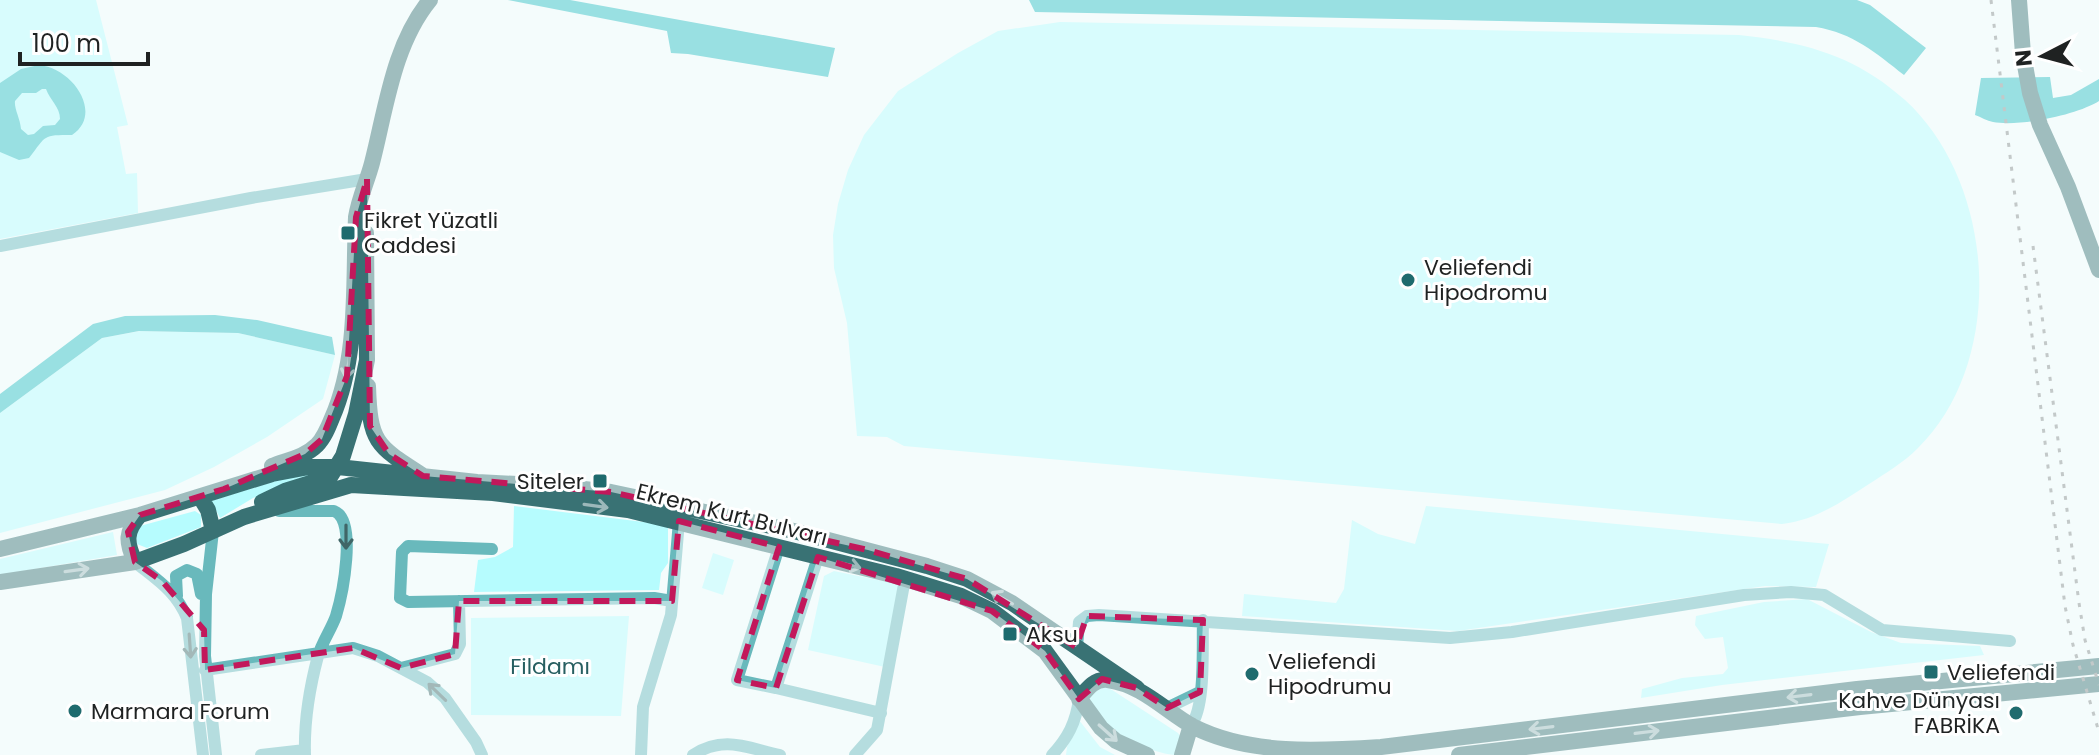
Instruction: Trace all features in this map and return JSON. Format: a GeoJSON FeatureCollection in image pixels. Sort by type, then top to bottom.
{"type":"FeatureCollection","features":[{"type":"Feature","properties":{"kind":"main road"},"geometry":{"type":"LineString","coordinates":[[2019,0],[2027,80],[2040,125],[2068,187],[2099,270]]}},
{"type":"Feature","properties":{"kind":"main road"},"geometry":{"type":"LineString","coordinates":[[0,549],[140,515],[224,489],[258,471],[305,454],[322,439],[345,386],[350,362],[356,217],[393,76],[426,3]]}},
{"type":"Feature","properties":{"kind":"main road"},"geometry":{"type":"LineString","coordinates":[[367,179],[365,322],[370,426],[389,454],[423,476]]}},
{"type":"Feature","properties":{"kind":"main road"},"geometry":{"type":"LineString","coordinates":[[0,582],[135,562],[252,514],[266,499],[326,479],[338,467],[356,414],[367,360]]}},
{"type":"Feature","properties":{"kind":"main road"},"geometry":{"type":"LineString","coordinates":[[336,408],[341,414],[356,414]]}},
{"type":"Feature","properties":{"kind":"main road","name":"Ekrem Kurt Bulvarı"},"geometry":{"type":"LineString","coordinates":[[224,489],[272,474],[309,467],[338,467],[611,492],[794,531],[967,579],[1012,603],[1191,725],[1232,742],[1271,748],[1328,750],[1381,747],[1857,689],[2099,666]]}},
{"type":"Feature","properties":{"kind":"main road","name":"Ekrem Kurt Bulvarı"},"geometry":{"type":"LineString","coordinates":[[252,514],[335,487],[356,484],[493,493],[628,510],[905,579],[961,596],[992,611],[1023,632],[1045,651],[1101,728],[1116,741],[1147,755]]}},
{"type":"Feature","properties":{"kind":"main road"},"geometry":{"type":"LineString","coordinates":[[200,497],[208,510],[213,531]]}},
{"type":"Feature","properties":{"kind":"main road"},"geometry":{"type":"LineString","coordinates":[[135,562],[127,540],[131,525],[140,515]]}},
{"type":"Feature","properties":{"kind":"main road"},"geometry":{"type":"LineString","coordinates":[[1079,699],[1102,679],[1137,688]]}},
{"type":"Feature","properties":{"kind":"main road"},"geometry":{"type":"LineString","coordinates":[[1462,755],[1860,707],[2099,684]]}},
{"type":"Feature","properties":{"kind":"main road"},"geometry":{"type":"LineString","coordinates":[[1182,755],[1191,725]]}},
{"type":"Feature","properties":{"kind":"street"},"geometry":{"type":"LineString","coordinates":[[0,246],[367,179]]}},
{"type":"Feature","properties":{"kind":"street"},"geometry":{"type":"LineString","coordinates":[[252,514],[328,510],[340,513],[346,522],[345,564],[339,605],[318,655],[309,703],[305,753],[261,755]]}},
{"type":"Feature","properties":{"kind":"street"},"geometry":{"type":"LineString","coordinates":[[641,755],[643,707],[671,615],[679,521]]}},
{"type":"Feature","properties":{"kind":"street"},"geometry":{"type":"LineString","coordinates":[[213,531],[205,670],[216,755]]}},
{"type":"Feature","properties":{"kind":"street"},"geometry":{"type":"LineString","coordinates":[[492,549],[408,546],[402,552],[400,598],[408,602],[654,598],[672,601]]}},
{"type":"Feature","properties":{"kind":"street"},"geometry":{"type":"LineString","coordinates":[[779,547],[737,680],[881,713]]}},
{"type":"Feature","properties":{"kind":"street"},"geometry":{"type":"LineString","coordinates":[[776,688],[818,557]]}},
{"type":"Feature","properties":{"kind":"street"},"geometry":{"type":"LineString","coordinates":[[135,562],[162,581],[177,598],[187,618],[203,755]]}},
{"type":"Feature","properties":{"kind":"street"},"geometry":{"type":"LineString","coordinates":[[177,598],[176,576],[187,570],[197,574],[205,637]]}},
{"type":"Feature","properties":{"kind":"street"},"geometry":{"type":"LineString","coordinates":[[855,755],[877,730],[905,579]]}},
{"type":"Feature","properties":{"kind":"street"},"geometry":{"type":"LineString","coordinates":[[1077,647],[1079,622],[1087,616],[1203,620],[1450,638],[1512,632],[1744,595],[1791,592],[1824,595],[1882,630],[2010,641]]}},
{"type":"Feature","properties":{"kind":"street"},"geometry":{"type":"LineString","coordinates":[[401,668],[455,654],[460,644],[459,601]]}},
{"type":"Feature","properties":{"kind":"street"},"geometry":{"type":"LineString","coordinates":[[1191,725],[1196,720],[1200,692],[1203,620]]}},
{"type":"Feature","properties":{"kind":"street"},"geometry":{"type":"LineString","coordinates":[[205,670],[353,648],[427,682],[445,698],[482,755]]}},
{"type":"Feature","properties":{"kind":"street"},"geometry":{"type":"LineString","coordinates":[[1167,708],[1200,692]]}},
{"type":"Feature","properties":{"kind":"street"},"geometry":{"type":"LineString","coordinates":[[1063,755],[1078,714],[1079,699]]}},
{"type":"Feature","properties":{"kind":"street"},"geometry":{"type":"LineString","coordinates":[[1217,736],[1241,755]]}},
{"type":"Feature","properties":{"kind":"street"},"geometry":{"type":"LineString","coordinates":[[1052,755],[1066,740]]}},
{"type":"Feature","properties":{"kind":"street"},"geometry":{"type":"LineString","coordinates":[[693,755],[706,746],[723,742],[780,755]]}},
{"type":"Feature","properties":{"kind":"highlighted area"},"geometry":{"type":"Polygon","coordinates":[[[367,179],[370,426],[389,454],[423,476],[611,492],[868,550],[967,579],[1076,647],[1087,616],[1203,620],[1200,692],[1167,708],[1137,688],[1102,679],[1079,699],[1045,651],[992,611],[818,557],[776,688],[737,680],[779,547],[679,521],[672,601],[459,601],[455,654],[401,668],[353,648],[205,670],[204,630],[162,581],[135,562],[128,532],[140,515],[224,489],[305,454],[322,439],[347,376],[356,217],[367,179]]]}},
{"type":"Feature","properties":{"kind":"green space"},"geometry":{"type":"Polygon","coordinates":[[[0,0],[96,0],[128,125],[117,127],[126,174],[137,173],[138,213],[0,239],[0,0]]]}},
{"type":"Feature","properties":{"kind":"green space","name":"Veliefendi Hipodromu"},"geometry":{"type":"Polygon","coordinates":[[[1060,22],[1739,35],[1828,53],[1867,72],[1905,100],[1935,135],[1958,177],[1973,223],[1979,272],[1977,321],[1966,368],[1947,411],[1918,448],[1882,476],[1828,509],[1806,519],[1782,524],[904,446],[887,437],[857,436],[847,323],[834,268],[833,235],[848,170],[864,135],[898,91],[958,53],[998,31],[1060,22]]]}},
{"type":"Feature","properties":{"kind":"green space"},"geometry":{"type":"Polygon","coordinates":[[[140,331],[238,333],[335,355],[323,399],[267,437],[214,467],[165,490],[0,533],[0,413],[102,338],[140,331]]]}},
{"type":"Feature","properties":{"kind":"green space"},"geometry":{"type":"Polygon","coordinates":[[[324,472],[253,498],[220,518],[211,501],[287,477],[324,472]]]}},
{"type":"Feature","properties":{"kind":"green space"},"geometry":{"type":"Polygon","coordinates":[[[514,506],[668,525],[668,563],[661,573],[659,590],[474,592],[478,560],[495,557],[513,547],[514,506]]]}},
{"type":"Feature","properties":{"kind":"green space"},"geometry":{"type":"Polygon","coordinates":[[[1426,506],[1829,544],[1816,587],[1765,586],[1458,631],[1242,616],[1244,594],[1336,603],[1344,589],[1352,520],[1378,534],[1415,544],[1426,506]]]}},
{"type":"Feature","properties":{"kind":"green space"},"geometry":{"type":"Polygon","coordinates":[[[195,511],[201,515],[201,527],[147,548],[137,544],[135,532],[140,526],[195,511]]]}},
{"type":"Feature","properties":{"kind":"green space"},"geometry":{"type":"Polygon","coordinates":[[[113,532],[117,555],[0,575],[0,559],[113,532]]]}},
{"type":"Feature","properties":{"kind":"green space"},"geometry":{"type":"Polygon","coordinates":[[[713,553],[734,560],[723,595],[702,588],[713,553]]]}},
{"type":"Feature","properties":{"kind":"green space"},"geometry":{"type":"Polygon","coordinates":[[[834,571],[902,585],[885,667],[808,650],[824,576],[834,571]]]}},
{"type":"Feature","properties":{"kind":"green space"},"geometry":{"type":"Polygon","coordinates":[[[1807,599],[1871,632],[1901,643],[1980,646],[1984,655],[1722,685],[1641,698],[1642,689],[1682,678],[1723,674],[1728,668],[1723,637],[1705,639],[1695,625],[1696,616],[1764,602],[1807,599]]]}},
{"type":"Feature","properties":{"kind":"green space","name":"Fildamı"},"geometry":{"type":"Polygon","coordinates":[[[629,616],[621,716],[471,715],[471,618],[629,616]]]}},
{"type":"Feature","properties":{"kind":"green space"},"geometry":{"type":"Polygon","coordinates":[[[1106,686],[1178,733],[1181,737],[1176,755],[1140,746],[1105,725],[1088,701],[1094,688],[1106,686]]]}},
{"type":"Feature","properties":{"kind":"green space"},"geometry":{"type":"Polygon","coordinates":[[[1079,720],[1100,747],[1115,755],[1066,755],[1079,720]]]}},
{"type":"Feature","properties":{"kind":"shaded area"},"geometry":{"type":"Polygon","coordinates":[[[508,0],[570,0],[835,48],[828,77],[671,53],[667,31],[508,0]]]}},
{"type":"Feature","properties":{"kind":"shaded area"},"geometry":{"type":"Polygon","coordinates":[[[1029,0],[1857,0],[1870,5],[1926,48],[1904,75],[1853,39],[1816,27],[1035,12],[1029,0]]]}},
{"type":"Feature","properties":{"kind":"shaded area"},"geometry":{"type":"Polygon","coordinates":[[[39,65],[63,74],[80,93],[85,104],[85,116],[72,135],[46,138],[29,158],[19,160],[0,152],[0,83],[21,69],[39,65]],[[46,89],[22,93],[15,101],[21,129],[28,135],[43,126],[55,125],[60,119],[46,89]]]}},
{"type":"Feature","properties":{"kind":"shaded area"},"geometry":{"type":"Polygon","coordinates":[[[2050,77],[2053,98],[2071,95],[2099,79],[2099,101],[2077,111],[2032,121],[1993,122],[1975,115],[1981,78],[2050,77]]]}},
{"type":"Feature","properties":{"kind":"shaded area"},"geometry":{"type":"Polygon","coordinates":[[[215,315],[257,320],[332,337],[335,355],[238,333],[139,331],[102,338],[0,413],[0,394],[93,324],[125,316],[215,315]]]}},
{"type":"Feature","properties":{"kind":"railway"},"geometry":{"type":"LineString","coordinates":[[1991,0],[2065,606],[2073,645],[2099,732]]}},
{"type":"Feature","properties":{"kind":"railway"},"geometry":{"type":"LineString","coordinates":[[2033,246],[2079,603],[2085,640],[2099,685]]}},
{"type":"Feature","properties":{"kind":"place","name":"Fikret Yüzatli Caddesi"},"geometry":{"type":"Point","coordinates":[348,233]}},
{"type":"Feature","properties":{"kind":"place","name":"Veliefendi Hipodromu"},"geometry":{"type":"Point","coordinates":[1408,280]}},
{"type":"Feature","properties":{"kind":"place","name":"Siteler"},"geometry":{"type":"Point","coordinates":[600,481]}},
{"type":"Feature","properties":{"kind":"place","name":"Aksu"},"geometry":{"type":"Point","coordinates":[1010,634]}},
{"type":"Feature","properties":{"kind":"place","name":"Veliefendi"},"geometry":{"type":"Point","coordinates":[1931,672]}},
{"type":"Feature","properties":{"kind":"place","name":"Veliefendi Hipodrumu"},"geometry":{"type":"Point","coordinates":[1252,674]}},
{"type":"Feature","properties":{"kind":"place","name":"Marmara Forum"},"geometry":{"type":"Point","coordinates":[75,711]}},
{"type":"Feature","properties":{"kind":"place","name":"Kahve Dünyası FABRİKA"},"geometry":{"type":"Point","coordinates":[2016,713]}}]}
